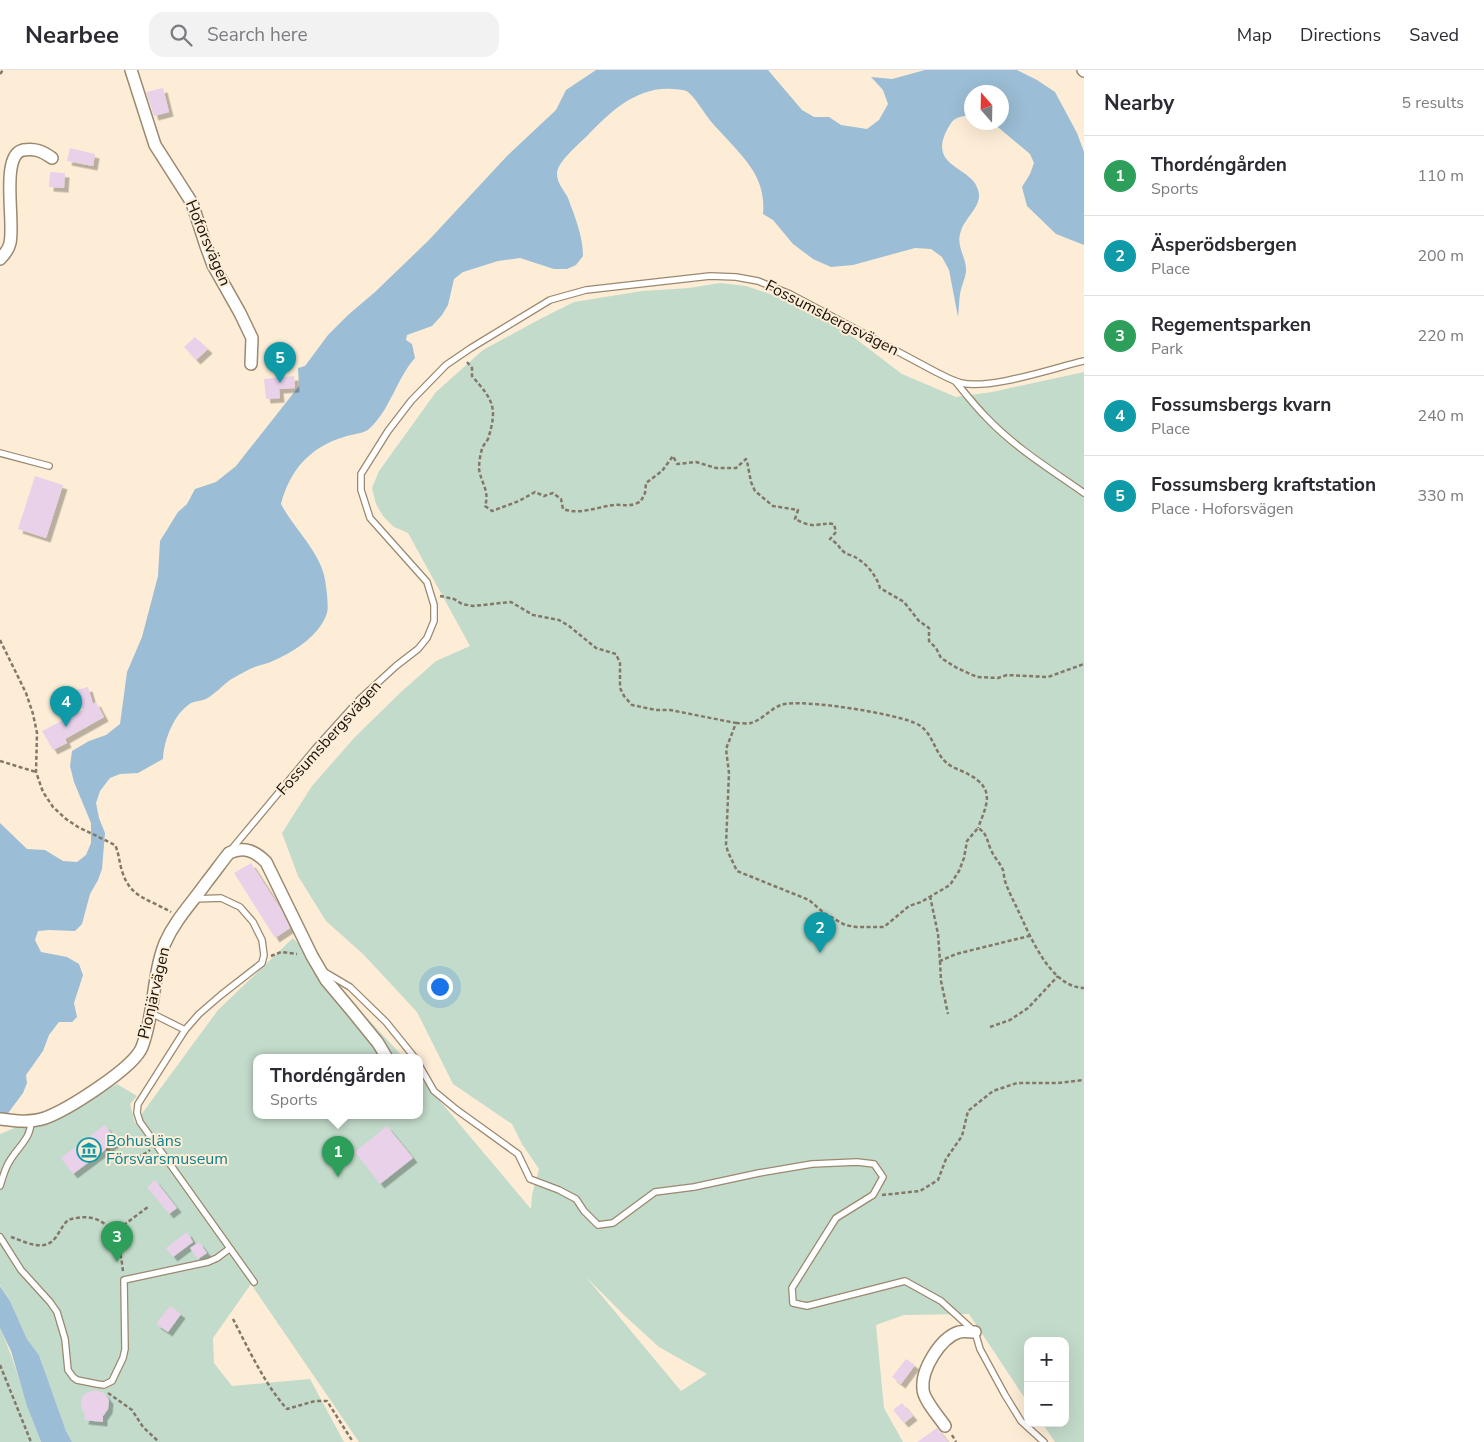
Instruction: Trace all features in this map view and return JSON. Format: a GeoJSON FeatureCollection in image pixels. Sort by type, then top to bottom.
{"type":"FeatureCollection","features":[{"type":"Feature","properties":{"kind":"street","name":"Hoforsvägen"},"geometry":{"type":"LineString","coordinates":[[131,70],[155,145],[192,203],[210,256],[252,338],[251,364]]}},
{"type":"Feature","properties":{"kind":"street"},"geometry":{"type":"LineString","coordinates":[[0,259],[10,244],[6,178],[10,160],[18,151],[33,148],[42,151],[52,158]]}},
{"type":"Feature","properties":{"kind":"street"},"geometry":{"type":"LineString","coordinates":[[229,853],[235,850],[246,850],[257,853],[266,862],[312,956],[326,980],[352,1010],[384,1054]]}},
{"type":"Feature","properties":{"kind":"street","name":"Pionjärvägen"},"geometry":{"type":"LineString","coordinates":[[0,1119],[26,1121],[45,1118],[58,1112],[122,1071],[141,1049],[152,1013],[158,965],[172,928],[229,853]]}},
{"type":"Feature","properties":{"kind":"street"},"geometry":{"type":"LineString","coordinates":[[945,1426],[922,1390],[926,1369],[937,1351],[947,1340],[960,1332],[975,1332]]}},
{"type":"Feature","properties":{"kind":"lane","name":"Fossumsbergsvägen"},"geometry":{"type":"LineString","coordinates":[[229,853],[315,749],[360,699],[418,649],[427,638],[434,621],[434,604],[427,582],[370,518],[361,490],[361,474],[388,431],[411,401],[446,365],[550,300],[586,290],[710,276],[736,277],[758,281],[790,294],[936,372],[960,382],[978,384],[994,382],[1084,361]]}},
{"type":"Feature","properties":{"kind":"lane","name":"Fossumsbergsvägen"},"geometry":{"type":"LineString","coordinates":[[954,380],[986,417],[1005,435],[1025,452],[1084,492]]}},
{"type":"Feature","properties":{"kind":"lane"},"geometry":{"type":"LineString","coordinates":[[0,453],[49,466]]}},
{"type":"Feature","properties":{"kind":"lane"},"geometry":{"type":"LineString","coordinates":[[194,899],[221,898],[240,907],[253,922],[262,940],[264,955],[262,963],[199,1014],[185,1030],[138,1104],[137,1113],[140,1122],[156,1146],[254,1282]]}},
{"type":"Feature","properties":{"kind":"lane"},"geometry":{"type":"LineString","coordinates":[[320,969],[350,987],[386,1022],[412,1054]]}},
{"type":"Feature","properties":{"kind":"lane"},"geometry":{"type":"LineString","coordinates":[[152,1013],[185,1030]]}},
{"type":"Feature","properties":{"kind":"lane"},"geometry":{"type":"LineString","coordinates":[[423,1072],[434,1091],[518,1154],[530,1179],[560,1190],[576,1200],[598,1225],[613,1223],[655,1192],[694,1187],[812,1164],[857,1162],[874,1164],[883,1178],[873,1195],[836,1218],[792,1288],[793,1302],[807,1306],[905,1281],[941,1300],[975,1332],[980,1349],[1005,1395],[1022,1421],[1044,1442]]}},
{"type":"Feature","properties":{"kind":"lane"},"geometry":{"type":"LineString","coordinates":[[0,1186],[9,1162],[26,1141],[31,1126],[26,1121]]}},
{"type":"Feature","properties":{"kind":"lane"},"geometry":{"type":"LineString","coordinates":[[0,1237],[21,1270],[57,1312],[65,1339],[70,1374],[77,1380],[104,1385],[112,1381],[123,1358],[125,1348],[124,1280],[208,1262],[229,1249]]}},
{"type":"Feature","properties":{"kind":"path"},"geometry":{"type":"LineString","coordinates":[[0,74],[3,70]]}},
{"type":"Feature","properties":{"kind":"path"},"geometry":{"type":"LineString","coordinates":[[466,360],[472,368],[472,376],[485,390],[493,405],[492,424],[487,440],[482,448],[479,468],[488,498],[485,506],[492,511],[519,501],[535,492],[544,496],[553,493],[561,499],[563,509],[572,512],[592,510],[610,505],[621,504],[630,506],[641,501],[645,494],[646,483],[662,471],[673,456],[677,464],[696,462],[716,468],[736,468],[746,459],[755,491],[774,506],[798,510],[795,519],[815,525],[823,522],[834,524],[836,532],[830,539],[839,544],[845,553],[855,557],[868,568],[877,577],[880,588],[904,602],[919,620],[929,628],[929,641],[936,648],[941,658],[957,668],[977,677],[987,678],[998,678],[1007,675],[1048,677],[1084,664]]}},
{"type":"Feature","properties":{"kind":"path"},"geometry":{"type":"LineString","coordinates":[[432,598],[446,596],[462,604],[473,606],[511,602],[533,614],[559,620],[596,648],[616,654],[620,663],[620,688],[632,705],[656,710],[670,710],[736,723],[751,723],[782,705],[809,704],[884,713],[919,725],[932,737],[940,756],[950,766],[980,781],[986,791],[988,803],[978,828],[967,841],[959,871],[950,885],[921,902],[909,906],[884,927],[856,927],[845,925],[824,913],[809,900],[737,871],[726,845],[729,773],[726,749],[736,723]]}},
{"type":"Feature","properties":{"kind":"path"},"geometry":{"type":"LineString","coordinates":[[0,640],[26,693],[33,714],[37,733],[36,772],[43,792],[53,807],[78,827],[112,843],[116,847],[121,870],[128,885],[138,896],[179,917]]}},
{"type":"Feature","properties":{"kind":"path"},"geometry":{"type":"LineString","coordinates":[[0,761],[36,772]]}},
{"type":"Feature","properties":{"kind":"path"},"geometry":{"type":"LineString","coordinates":[[978,828],[987,837],[991,850],[1003,870],[1011,896],[1029,936],[1047,965],[1074,988],[1084,988]]}},
{"type":"Feature","properties":{"kind":"path"},"geometry":{"type":"LineString","coordinates":[[930,896],[934,911],[941,981],[948,1014]]}},
{"type":"Feature","properties":{"kind":"path"},"geometry":{"type":"LineString","coordinates":[[940,961],[956,954],[1029,936]]}},
{"type":"Feature","properties":{"kind":"path"},"geometry":{"type":"LineString","coordinates":[[262,963],[281,952],[312,956]]}},
{"type":"Feature","properties":{"kind":"path"},"geometry":{"type":"LineString","coordinates":[[990,1027],[1010,1020],[1028,1008],[1058,976]]}},
{"type":"Feature","properties":{"kind":"path"},"geometry":{"type":"LineString","coordinates":[[873,1195],[904,1194],[920,1191],[938,1180],[949,1154],[962,1136],[968,1111],[993,1091],[1017,1083],[1058,1083],[1084,1080]]}},
{"type":"Feature","properties":{"kind":"path"},"geometry":{"type":"LineString","coordinates":[[106,1149],[128,1158],[135,1158],[142,1156],[156,1146]]}},
{"type":"Feature","properties":{"kind":"path"},"geometry":{"type":"LineString","coordinates":[[113,1233],[148,1207]]}},
{"type":"Feature","properties":{"kind":"path"},"geometry":{"type":"LineString","coordinates":[[10,1237],[44,1246],[53,1240],[68,1220],[84,1217],[98,1219],[104,1222],[113,1233],[122,1253],[124,1280]]}},
{"type":"Feature","properties":{"kind":"path"},"geometry":{"type":"LineString","coordinates":[[233,1319],[267,1379],[287,1409],[315,1401],[327,1401],[353,1442]]}},
{"type":"Feature","properties":{"kind":"path"},"geometry":{"type":"LineString","coordinates":[[0,1365],[30,1442]]}},
{"type":"Feature","properties":{"kind":"path"},"geometry":{"type":"LineString","coordinates":[[109,1394],[132,1410],[143,1427],[160,1442]]}},
{"type":"Feature","properties":{"kind":"green space"},"geometry":{"type":"Polygon","coordinates":[[[720,283],[746,286],[782,298],[821,316],[856,339],[902,374],[956,397],[992,392],[1084,372],[1084,1442],[1055,1442],[1045,1427],[1069,1427],[1069,1337],[1024,1337],[1024,1397],[969,1314],[904,1315],[876,1325],[884,1408],[903,1442],[359,1442],[251,1284],[213,1338],[214,1363],[232,1386],[310,1379],[344,1442],[72,1442],[66,1431],[39,1355],[27,1339],[10,1301],[0,1285],[0,1134],[22,1125],[65,1114],[117,1084],[137,1096],[130,1104],[135,1123],[218,1010],[293,938],[400,1054],[253,1054],[253,1119],[423,1119],[423,1081],[531,1209],[532,1195],[539,1169],[522,1144],[512,1124],[453,1084],[417,1012],[363,954],[326,921],[298,876],[282,833],[312,786],[354,738],[436,661],[470,646],[408,533],[394,527],[383,516],[376,504],[372,488],[379,471],[436,392],[483,350],[574,302],[642,291],[689,288],[720,283]],[[586,1277],[681,1391],[707,1374],[659,1347],[586,1277]]]}},
{"type":"Feature","properties":{"kind":"green space"},"geometry":{"type":"Polygon","coordinates":[[[0,1328],[30,1414],[41,1442],[0,1442],[0,1328]]]}},
{"type":"Feature","properties":{"kind":"water"},"geometry":{"type":"Polygon","coordinates":[[[596,70],[768,70],[802,110],[814,117],[829,117],[841,125],[867,129],[879,120],[888,104],[883,90],[871,77],[892,79],[925,70],[1017,70],[1055,92],[1077,133],[1084,152],[1084,245],[1056,234],[1027,206],[1022,187],[1034,163],[1030,154],[1001,130],[1009,130],[1009,85],[964,85],[964,116],[955,119],[951,123],[943,138],[942,150],[946,158],[976,184],[979,194],[977,204],[963,226],[960,236],[959,242],[965,261],[966,272],[960,294],[958,317],[949,270],[942,257],[931,249],[915,248],[853,265],[831,267],[813,259],[793,244],[773,220],[763,214],[762,191],[754,172],[688,92],[660,89],[648,92],[625,102],[605,118],[560,164],[557,174],[558,180],[568,198],[582,241],[583,256],[576,265],[567,269],[554,269],[520,258],[498,261],[463,272],[454,279],[448,305],[442,315],[432,326],[407,335],[406,340],[412,344],[415,358],[408,366],[377,421],[366,431],[332,441],[321,447],[311,454],[296,470],[281,504],[311,548],[321,566],[325,579],[328,610],[319,628],[291,652],[250,669],[230,680],[206,699],[191,703],[175,720],[171,728],[165,743],[163,759],[138,773],[120,774],[110,778],[100,791],[96,803],[105,833],[102,869],[90,894],[82,924],[75,931],[38,931],[35,940],[41,952],[67,957],[79,964],[83,975],[74,1003],[77,1017],[72,1022],[59,1022],[49,1035],[43,1051],[26,1075],[27,1083],[23,1093],[0,1124],[0,823],[27,849],[45,850],[63,861],[77,862],[86,855],[91,843],[91,823],[74,782],[70,766],[72,751],[89,741],[106,735],[120,724],[127,672],[142,637],[158,576],[160,541],[178,512],[187,504],[195,489],[216,482],[236,466],[299,386],[298,368],[305,366],[328,335],[428,241],[507,156],[556,110],[566,90],[596,70]]]}},
{"type":"Feature","properties":{"kind":"water"},"geometry":{"type":"Polygon","coordinates":[[[0,1286],[10,1301],[27,1339],[39,1355],[66,1431],[72,1442],[41,1442],[27,1406],[11,1351],[0,1328],[0,1286]]]}},
{"type":"Feature","properties":{"kind":"building"},"geometry":{"type":"Polygon","coordinates":[[[163,88],[169,112],[154,116],[146,92],[163,88]]]}},
{"type":"Feature","properties":{"kind":"building"},"geometry":{"type":"Polygon","coordinates":[[[70,148],[95,154],[93,166],[67,161],[70,148]]]}},
{"type":"Feature","properties":{"kind":"building"},"geometry":{"type":"Polygon","coordinates":[[[50,172],[65,173],[64,188],[49,187],[50,172]]]}},
{"type":"Feature","properties":{"kind":"building"},"geometry":{"type":"Polygon","coordinates":[[[195,337],[208,349],[196,360],[184,347],[195,337]]]}},
{"type":"Feature","properties":{"kind":"building"},"geometry":{"type":"Polygon","coordinates":[[[294,376],[295,388],[279,389],[280,398],[266,399],[264,379],[294,376]]]}},
{"type":"Feature","properties":{"kind":"building"},"geometry":{"type":"Polygon","coordinates":[[[35,476],[63,485],[46,538],[18,529],[35,476]]]}},
{"type":"Feature","properties":{"kind":"building"},"geometry":{"type":"Polygon","coordinates":[[[88,687],[93,704],[96,702],[104,717],[65,739],[67,743],[53,750],[42,731],[83,710],[76,690],[88,687]]]}},
{"type":"Feature","properties":{"kind":"building"},"geometry":{"type":"Polygon","coordinates":[[[251,863],[282,911],[290,928],[275,938],[234,873],[251,863]]]}},
{"type":"Feature","properties":{"kind":"building"},"geometry":{"type":"Polygon","coordinates":[[[105,1125],[117,1141],[73,1174],[61,1158],[105,1125]]]}},
{"type":"Feature","properties":{"kind":"building"},"geometry":{"type":"Polygon","coordinates":[[[387,1126],[413,1158],[380,1184],[355,1152],[387,1126]]]}},
{"type":"Feature","properties":{"kind":"building"},"geometry":{"type":"Polygon","coordinates":[[[155,1180],[177,1208],[169,1214],[147,1187],[155,1180]]]}},
{"type":"Feature","properties":{"kind":"building"},"geometry":{"type":"Polygon","coordinates":[[[187,1232],[193,1242],[173,1257],[166,1248],[187,1232]]]}},
{"type":"Feature","properties":{"kind":"building"},"geometry":{"type":"Polygon","coordinates":[[[199,1242],[207,1253],[198,1259],[190,1248],[199,1242]]]}},
{"type":"Feature","properties":{"kind":"building"},"geometry":{"type":"Polygon","coordinates":[[[170,1306],[181,1314],[168,1332],[156,1324],[170,1306]]]}},
{"type":"Feature","properties":{"kind":"building"},"geometry":{"type":"Polygon","coordinates":[[[906,1359],[915,1365],[901,1384],[892,1377],[906,1359]]]}},
{"type":"Feature","properties":{"kind":"building"},"geometry":{"type":"Polygon","coordinates":[[[95,1390],[104,1393],[109,1400],[108,1409],[103,1416],[103,1422],[84,1420],[85,1415],[81,1407],[82,1397],[86,1393],[95,1390]]]}},
{"type":"Feature","properties":{"kind":"building"},"geometry":{"type":"Polygon","coordinates":[[[902,1403],[913,1416],[904,1423],[893,1410],[902,1403]]]}},
{"type":"Feature","properties":{"kind":"building"},"geometry":{"type":"Polygon","coordinates":[[[937,1428],[948,1442],[917,1442],[937,1428]]]}},
{"type":"Feature","properties":{"kind":"place","name":"Fossumsberg kraftstation"},"geometry":{"type":"Point","coordinates":[280,383]}},
{"type":"Feature","properties":{"kind":"place","name":"Fossumsbergs kvarn"},"geometry":{"type":"Point","coordinates":[66,727]}},
{"type":"Feature","properties":{"kind":"place","name":"Äsperödsbergen"},"geometry":{"type":"Point","coordinates":[820,953]}},
{"type":"Feature","properties":{"kind":"place","name":"Bohusläns Försvarsmuseum"},"geometry":{"type":"Point","coordinates":[89,1150]}},
{"type":"Feature","properties":{"kind":"place","name":"Thordéngården"},"geometry":{"type":"Point","coordinates":[338,1177]}},
{"type":"Feature","properties":{"kind":"place","name":"Regementsparken"},"geometry":{"type":"Point","coordinates":[117,1262]}}]}
